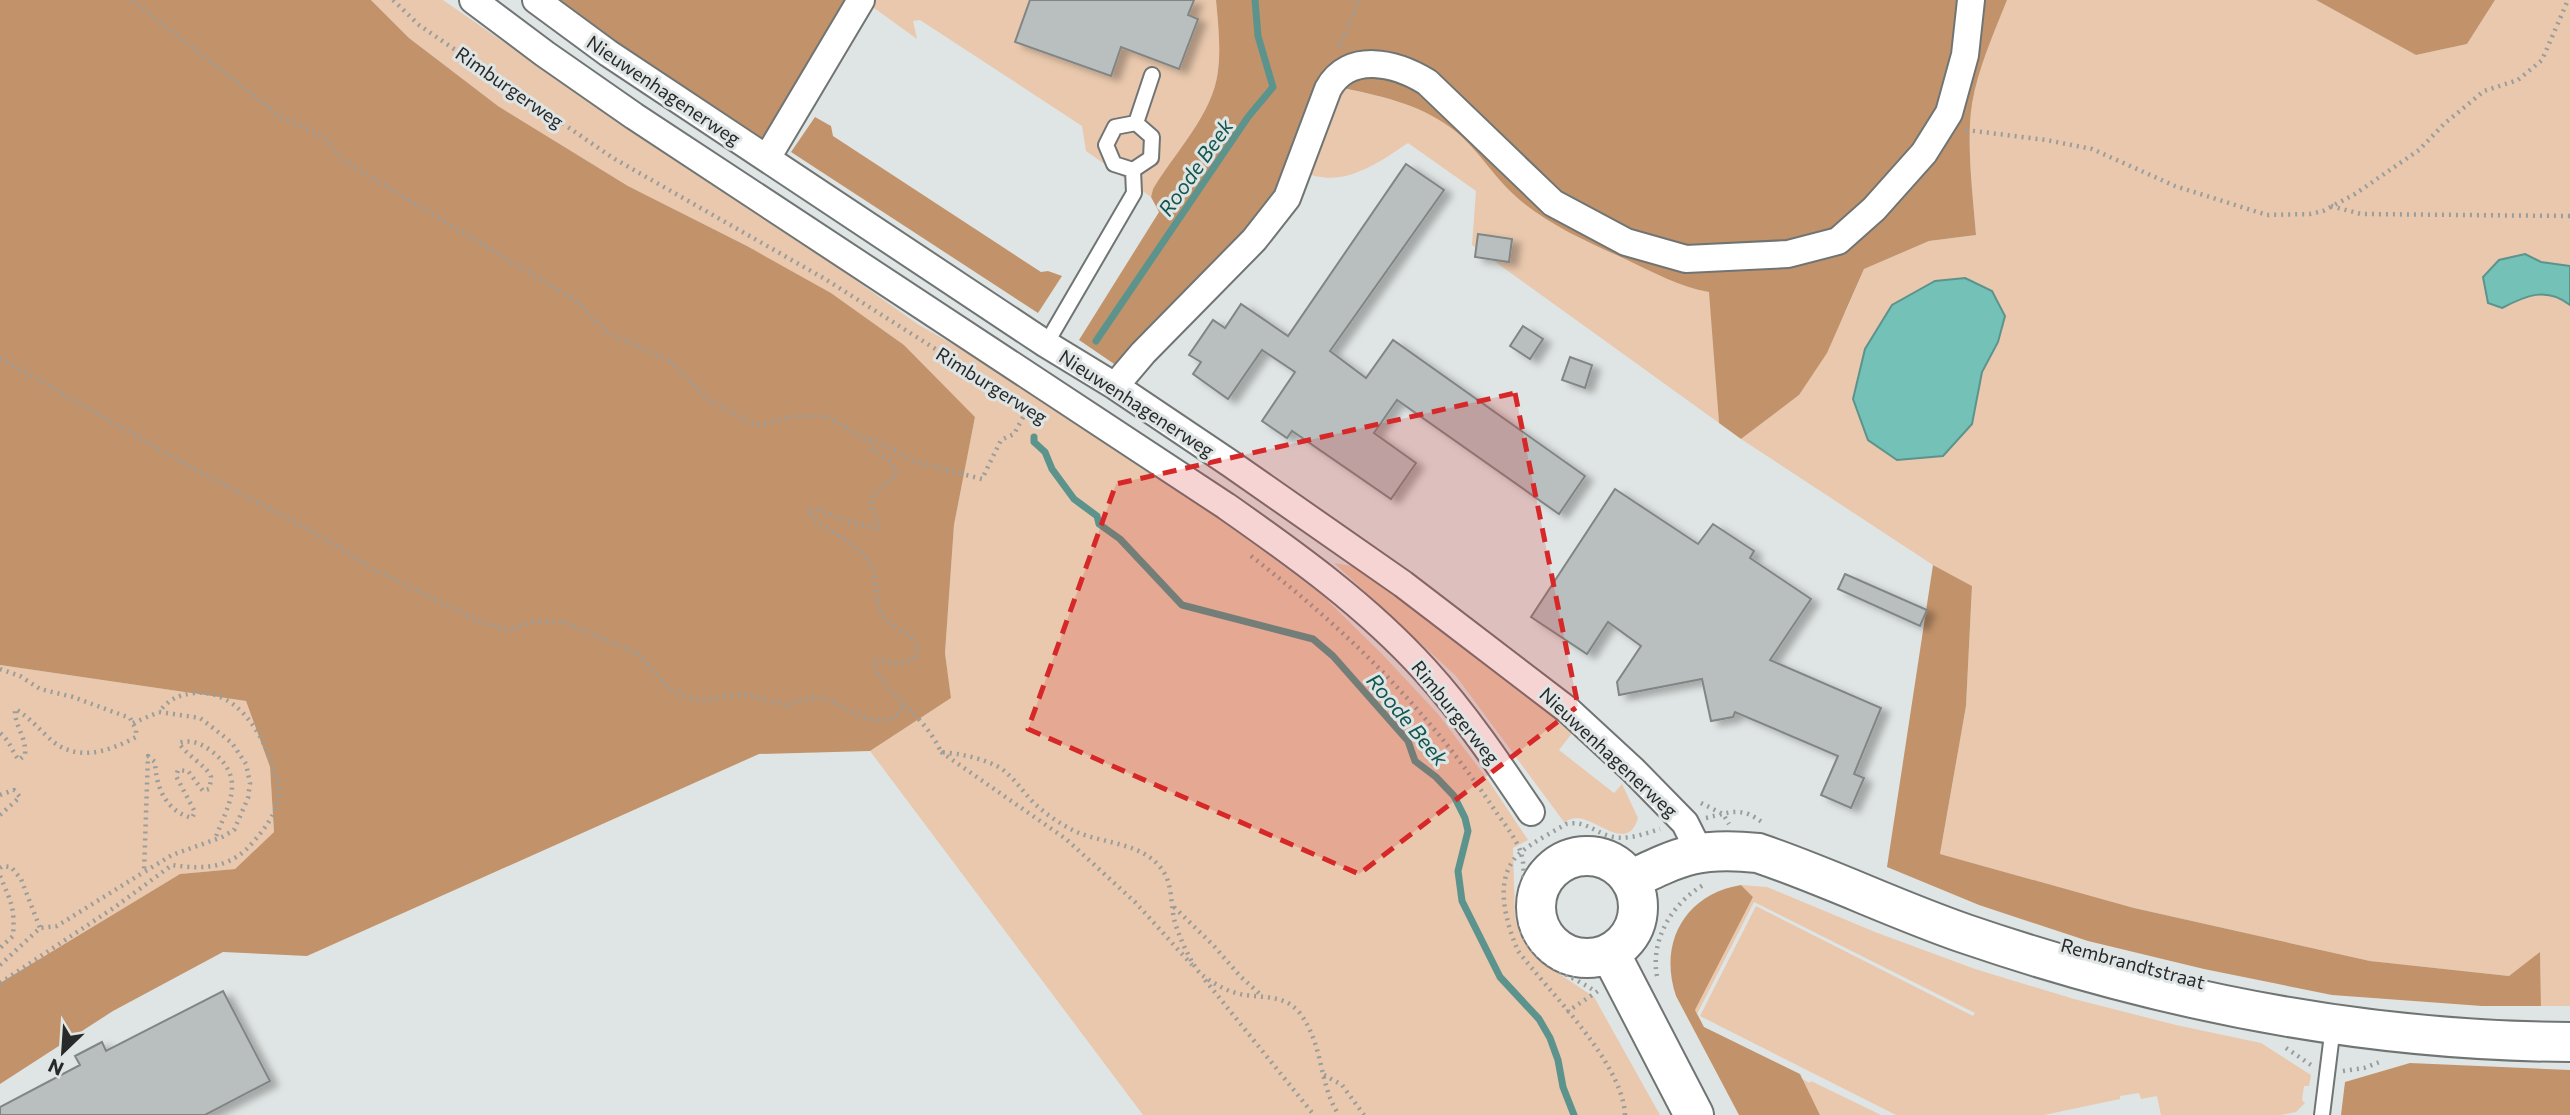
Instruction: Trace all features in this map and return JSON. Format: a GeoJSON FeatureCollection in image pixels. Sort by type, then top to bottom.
{"type":"FeatureCollection","features":[{"type":"Feature","properties":{"kind":"street","name":"Rimburgerweg"},"geometry":{"type":"LineString","coordinates":[[473,0],[634,116],[1301,559],[1374,620],[1423,668],[1477,734],[1531,811]]}},
{"type":"Feature","properties":{"kind":"street","name":"Nieuwenhagenerweg"},"geometry":{"type":"LineString","coordinates":[[536,0],[608,53],[1046,344],[1115,386],[1403,584],[1569,711],[1685,823],[1699,851]]}},
{"type":"Feature","properties":{"kind":"street"},"geometry":{"type":"LineString","coordinates":[[766,158],[861,0]]}},
{"type":"Feature","properties":{"kind":"street"},"geometry":{"type":"LineString","coordinates":[[1115,386],[1143,353],[1254,240],[1287,198],[1335,77],[1350,67],[1380,65],[1405,69],[1427,82],[1553,203],[1626,242],[1686,259],[1788,254],[1838,241],[1891,190],[1924,153],[1950,113],[1965,55],[1971,0]]}},
{"type":"Feature","properties":{"kind":"street","name":"Rembrandtstraat"},"geometry":{"type":"LineString","coordinates":[[1630,880],[1699,851],[1734,850],[1758,853],[1922,918],[2075,968],[2201,1000],[2333,1026],[2419,1035],[2570,1042]]}},
{"type":"Feature","properties":{"kind":"street"},"geometry":{"type":"LineString","coordinates":[[1574,857],[1600,858],[1612,862],[1630,880],[1636,893],[1637,921],[1626,939],[1610,953],[1599,957],[1575,956],[1563,952],[1553,945],[1539,926],[1536,914],[1539,890],[1552,869],[1574,857]]}},
{"type":"Feature","properties":{"kind":"street"},"geometry":{"type":"LineString","coordinates":[[1610,953],[1694,1115]]}},
{"type":"Feature","properties":{"kind":"lane"},"geometry":{"type":"LineString","coordinates":[[1136,123],[1152,75]]}},
{"type":"Feature","properties":{"kind":"lane"},"geometry":{"type":"LineString","coordinates":[[1133,170],[1114,164],[1106,145],[1115,127],[1136,123]]}},
{"type":"Feature","properties":{"kind":"lane"},"geometry":{"type":"LineString","coordinates":[[1133,170],[1151,158],[1152,137],[1136,123]]}},
{"type":"Feature","properties":{"kind":"lane"},"geometry":{"type":"LineString","coordinates":[[1046,344],[1134,193],[1133,170]]}},
{"type":"Feature","properties":{"kind":"lane"},"geometry":{"type":"LineString","coordinates":[[2322,1115],[2333,1026]]}},
{"type":"Feature","properties":{"kind":"path"},"geometry":{"type":"LineString","coordinates":[[132,0],[281,117],[323,136],[343,160],[575,300],[607,332],[669,361],[709,400],[757,426],[789,417],[825,416],[869,442],[871,448],[893,463],[895,474],[889,482],[875,491],[871,498],[871,510],[880,526],[877,528],[845,522],[816,509],[808,511],[857,548],[869,562],[877,602],[884,617],[909,634],[916,643],[918,653],[914,659],[897,664],[878,659],[873,665],[880,677],[904,707],[926,725],[941,752],[1066,839],[1135,902],[1230,1009],[1314,1115]]}},
{"type":"Feature","properties":{"kind":"path","name":"Rimburgerweg"},"geometry":{"type":"LineString","coordinates":[[393,0],[419,25],[613,158],[825,279],[1048,421]]}},
{"type":"Feature","properties":{"kind":"path"},"geometry":{"type":"LineString","coordinates":[[1335,77],[1342,35],[1359,0]]}},
{"type":"Feature","properties":{"kind":"path"},"geometry":{"type":"LineString","coordinates":[[1941,127],[2046,140],[2092,149],[2175,186],[2267,215],[2310,214],[2355,194],[2419,150],[2444,124],[2484,90],[2518,80],[2542,60],[2568,0]]}},
{"type":"Feature","properties":{"kind":"path"},"geometry":{"type":"LineString","coordinates":[[2332,206],[2361,214],[2570,216]]}},
{"type":"Feature","properties":{"kind":"path"},"geometry":{"type":"LineString","coordinates":[[0,358],[187,466],[310,530],[377,571],[481,622],[506,630],[532,622],[564,622],[638,654],[668,687],[687,698],[703,701],[743,694],[786,705],[816,697],[865,718],[881,721],[892,718],[904,707]]}},
{"type":"Feature","properties":{"kind":"path"},"geometry":{"type":"LineString","coordinates":[[869,442],[872,439],[905,456],[956,474],[982,479],[1002,440],[1014,433],[1028,408]]}},
{"type":"Feature","properties":{"kind":"path"},"geometry":{"type":"LineString","coordinates":[[893,463],[905,456]]}},
{"type":"Feature","properties":{"kind":"path","name":"Rimburgerweg"},"geometry":{"type":"LineString","coordinates":[[1248,554],[1315,607],[1405,693],[1497,812],[1521,853]]}},
{"type":"Feature","properties":{"kind":"path"},"geometry":{"type":"LineString","coordinates":[[0,669],[20,676],[40,689],[73,697],[130,718],[136,737],[106,752],[67,751],[50,740],[28,717],[15,709],[14,716],[26,744],[25,755],[19,760],[12,752],[10,741],[0,733]]}},
{"type":"Feature","properties":{"kind":"path"},"geometry":{"type":"LineString","coordinates":[[0,983],[173,865],[192,868],[217,867],[235,859],[272,819],[279,792],[268,751],[250,721],[230,701],[207,692],[182,694],[168,701],[159,712],[133,723]]}},
{"type":"Feature","properties":{"kind":"path"},"geometry":{"type":"LineString","coordinates":[[0,965],[40,928],[57,926],[172,855],[234,830],[250,783],[246,764],[232,743],[200,718],[159,712]]}},
{"type":"Feature","properties":{"kind":"path"},"geometry":{"type":"LineString","coordinates":[[144,872],[148,757],[155,762],[157,783],[178,814],[192,818],[195,812],[176,776],[178,770],[188,771],[203,791],[209,789],[211,777],[205,768],[178,743],[187,740],[197,743],[222,760],[233,781],[233,796],[215,839]]}},
{"type":"Feature","properties":{"kind":"path"},"geometry":{"type":"LineString","coordinates":[[941,752],[963,754],[1000,768],[1020,785],[1046,814],[1079,832],[1132,848],[1150,857],[1162,870],[1171,888],[1174,921],[1198,973],[1215,984],[1243,995],[1274,997],[1296,1009],[1308,1025],[1320,1055],[1331,1103],[1339,1115]]}},
{"type":"Feature","properties":{"kind":"path"},"geometry":{"type":"LineString","coordinates":[[0,795],[14,790],[20,797],[0,815]]}},
{"type":"Feature","properties":{"kind":"path"},"geometry":{"type":"LineString","coordinates":[[1723,814],[1739,810],[1750,813],[1769,827]]}},
{"type":"Feature","properties":{"kind":"path"},"geometry":{"type":"LineString","coordinates":[[1625,1115],[1617,1082],[1567,1012],[1518,951],[1510,931],[1504,896],[1508,873],[1514,860],[1566,824],[1575,822],[1610,836],[1632,837],[1647,833]]}},
{"type":"Feature","properties":{"kind":"path"},"geometry":{"type":"LineString","coordinates":[[1521,853],[1519,906],[1522,930],[1529,945],[1541,958],[1596,992],[1567,1012]]}},
{"type":"Feature","properties":{"kind":"path"},"geometry":{"type":"LineString","coordinates":[[0,868],[11,867],[21,879],[40,928]]}},
{"type":"Feature","properties":{"kind":"path"},"geometry":{"type":"LineString","coordinates":[[0,876],[14,908],[13,936],[0,948]]}},
{"type":"Feature","properties":{"kind":"path"},"geometry":{"type":"LineString","coordinates":[[1655,962],[1658,940],[1685,898]]}},
{"type":"Feature","properties":{"kind":"path"},"geometry":{"type":"LineString","coordinates":[[1173,906],[1262,996]]}},
{"type":"Feature","properties":{"kind":"path"},"geometry":{"type":"LineString","coordinates":[[1324,1074],[1342,1085],[1364,1115]]}},
{"type":"Feature","properties":{"kind":"highlighted area"},"geometry":{"type":"Polygon","coordinates":[[[1515,393],[1578,706],[1359,874],[1028,729],[1116,484],[1515,393]]]}},
{"type":"Feature","properties":{"kind":"shaded area"},"geometry":{"type":"Polygon","coordinates":[[[0,0],[371,0],[409,38],[498,106],[628,186],[747,246],[831,293],[904,345],[975,417],[954,525],[945,653],[951,698],[870,751],[759,754],[307,956],[223,952],[113,1011],[0,1084],[0,983],[180,874],[235,869],[274,832],[270,767],[246,701],[0,665],[0,0]]]}},
{"type":"Feature","properties":{"kind":"shaded area"},"geometry":{"type":"Polygon","coordinates":[[[371,0],[443,0],[574,91],[772,221],[919,325],[970,354],[1207,510],[1322,595],[1438,714],[1488,780],[1528,840],[1513,848],[1515,918],[1526,945],[1543,963],[1594,997],[1660,1115],[1143,1115],[870,751],[951,698],[945,653],[954,525],[975,417],[904,345],[831,293],[747,246],[628,186],[498,106],[409,38],[371,0]]]}},
{"type":"Feature","properties":{"kind":"shaded area"},"geometry":{"type":"Polygon","coordinates":[[[561,0],[846,0],[765,143],[651,67],[561,0]]]}},
{"type":"Feature","properties":{"kind":"shaded area"},"geometry":{"type":"Polygon","coordinates":[[[863,0],[1216,0],[1219,53],[1215,87],[1201,117],[1153,189],[1151,197],[1086,151],[1082,126],[920,20],[913,21],[917,39],[863,0]]]}},
{"type":"Feature","properties":{"kind":"shaded area"},"geometry":{"type":"Polygon","coordinates":[[[1216,0],[2007,0],[1982,64],[1970,119],[1976,235],[1929,241],[1864,269],[1827,353],[1799,395],[1741,439],[1719,423],[1709,292],[1666,278],[1548,220],[1507,188],[1462,137],[1431,115],[1390,99],[1333,86],[1301,171],[1120,368],[1079,340],[1159,212],[1151,197],[1153,189],[1209,102],[1215,87],[1219,62],[1216,0]]]}},
{"type":"Feature","properties":{"kind":"shaded area"},"geometry":{"type":"Polygon","coordinates":[[[2007,0],[2316,0],[2416,55],[2467,44],[2495,0],[2570,0],[2570,1006],[2541,1006],[2540,953],[2509,976],[2370,961],[2134,908],[1940,854],[1966,706],[1972,586],[1933,565],[1741,439],[1799,395],[1846,311],[1864,269],[1929,241],[1976,235],[1970,119],[1982,64],[2007,0]]]}},
{"type":"Feature","properties":{"kind":"shaded area"},"geometry":{"type":"Polygon","coordinates":[[[2316,0],[2495,0],[2467,44],[2416,55],[2316,0]]]}},
{"type":"Feature","properties":{"kind":"shaded area"},"geometry":{"type":"Polygon","coordinates":[[[1332,86],[1389,99],[1444,122],[1462,136],[1507,187],[1548,220],[1578,237],[1667,278],[1710,292],[1719,423],[1472,245],[1476,191],[1408,143],[1370,167],[1344,176],[1330,178],[1301,171],[1332,86]]]}},
{"type":"Feature","properties":{"kind":"shaded area"},"geometry":{"type":"Polygon","coordinates":[[[815,117],[831,126],[833,136],[1041,272],[1048,271],[1062,276],[1038,313],[791,152],[815,117]]]}},
{"type":"Feature","properties":{"kind":"shaded area"},"geometry":{"type":"Polygon","coordinates":[[[1334,563],[1357,567],[1385,583],[1573,732],[1559,750],[1614,793],[1622,784],[1638,818],[1634,827],[1622,834],[1583,819],[1575,818],[1564,822],[1456,676],[1334,563]]]}},
{"type":"Feature","properties":{"kind":"shaded area"},"geometry":{"type":"Polygon","coordinates":[[[1933,565],[1972,586],[1966,706],[1940,854],[2134,908],[2370,961],[2509,976],[2540,952],[2541,1006],[2482,1006],[2332,995],[2204,969],[2088,941],[1979,905],[1887,867],[1933,565]]]}},
{"type":"Feature","properties":{"kind":"shaded area"},"geometry":{"type":"Polygon","coordinates":[[[0,665],[246,701],[270,767],[274,832],[235,869],[180,874],[0,983],[0,665]]]}},
{"type":"Feature","properties":{"kind":"shaded area"},"geometry":{"type":"Polygon","coordinates":[[[1741,885],[1767,887],[1875,932],[1975,969],[2074,999],[2261,1043],[2311,1075],[2309,1086],[2304,1086],[2302,1100],[2305,1103],[2296,1112],[2281,1115],[2161,1115],[2157,1096],[2141,1099],[2139,1093],[2044,1115],[1896,1115],[1700,1016],[1756,906],[1973,1016],[1975,1013],[1754,902],[1697,1014],[1695,1010],[1753,897],[1741,885]]]}},
{"type":"Feature","properties":{"kind":"shaded area"},"geometry":{"type":"Polygon","coordinates":[[[1741,885],[1753,897],[1695,1010],[1704,1027],[1800,1074],[1820,1115],[1739,1115],[1676,996],[1671,976],[1671,958],[1674,940],[1681,924],[1691,910],[1705,899],[1721,890],[1741,885]]]}},
{"type":"Feature","properties":{"kind":"shaded area"},"geometry":{"type":"Polygon","coordinates":[[[2410,1063],[2570,1070],[2570,1115],[2341,1115],[2345,1082],[2410,1063]]]}},
{"type":"Feature","properties":{"kind":"shaded area"},"geometry":{"type":"Polygon","coordinates":[[[1802,1079],[1810,1083],[1811,1081],[1881,1115],[1820,1115],[1802,1079]]]}},
{"type":"Feature","properties":{"kind":"water"},"geometry":{"type":"Polygon","coordinates":[[[2525,254],[2541,262],[2570,266],[2570,305],[2544,294],[2527,297],[2502,308],[2488,303],[2483,277],[2499,260],[2525,254]]]}},
{"type":"Feature","properties":{"kind":"water"},"geometry":{"type":"Polygon","coordinates":[[[1965,278],[1992,291],[2005,316],[1998,342],[1982,372],[1972,424],[1943,456],[1897,460],[1868,440],[1853,399],[1865,349],[1892,305],[1935,281],[1965,278]]]}},
{"type":"Feature","properties":{"kind":"building"},"geometry":{"type":"Polygon","coordinates":[[[1030,0],[1194,0],[1188,15],[1198,19],[1179,69],[1121,47],[1111,76],[1015,42],[1030,0]]]}},
{"type":"Feature","properties":{"kind":"building"},"geometry":{"type":"Polygon","coordinates":[[[1406,164],[1444,190],[1330,351],[1366,378],[1393,340],[1585,476],[1559,514],[1397,400],[1374,433],[1416,463],[1391,499],[1292,431],[1287,438],[1262,421],[1295,372],[1262,350],[1228,399],[1193,374],[1201,362],[1189,355],[1213,320],[1225,328],[1241,304],[1288,336],[1406,164]]]}},
{"type":"Feature","properties":{"kind":"building"},"geometry":{"type":"Polygon","coordinates":[[[1478,234],[1512,239],[1509,262],[1475,257],[1478,234]]]}},
{"type":"Feature","properties":{"kind":"building"},"geometry":{"type":"Polygon","coordinates":[[[1523,326],[1543,339],[1530,359],[1510,346],[1523,326]]]}},
{"type":"Feature","properties":{"kind":"building"},"geometry":{"type":"Polygon","coordinates":[[[1570,357],[1592,365],[1585,388],[1562,380],[1570,357]]]}},
{"type":"Feature","properties":{"kind":"building"},"geometry":{"type":"Polygon","coordinates":[[[1615,489],[1698,544],[1713,524],[1754,551],[1750,558],[1811,599],[1770,660],[1881,708],[1854,774],[1864,778],[1851,808],[1821,795],[1838,756],[1735,712],[1733,717],[1711,721],[1702,679],[1619,695],[1617,682],[1641,646],[1608,622],[1587,654],[1531,617],[1615,489]]]}},
{"type":"Feature","properties":{"kind":"building"},"geometry":{"type":"Polygon","coordinates":[[[1845,574],[1927,610],[1920,626],[1838,589],[1845,574]]]}},
{"type":"Feature","properties":{"kind":"building"},"geometry":{"type":"Polygon","coordinates":[[[223,991],[270,1081],[205,1115],[0,1115],[0,1107],[80,1065],[75,1056],[102,1042],[106,1051],[223,991]]]}},
{"type":"Feature","properties":{"kind":"waterway","name":"Roode Beek"},"geometry":{"type":"LineString","coordinates":[[1096,341],[1248,117],[1273,87],[1258,36],[1255,0]]}},
{"type":"Feature","properties":{"kind":"waterway","name":"Roode Beek"},"geometry":{"type":"LineString","coordinates":[[1034,437],[1034,442],[1045,452],[1052,469],[1074,499],[1097,516],[1099,524],[1120,539],[1182,605],[1313,639],[1333,656],[1408,741],[1415,761],[1436,777],[1454,796],[1468,831],[1458,871],[1462,901],[1500,977],[1539,1019],[1550,1038],[1563,1087],[1574,1115]]}}]}
